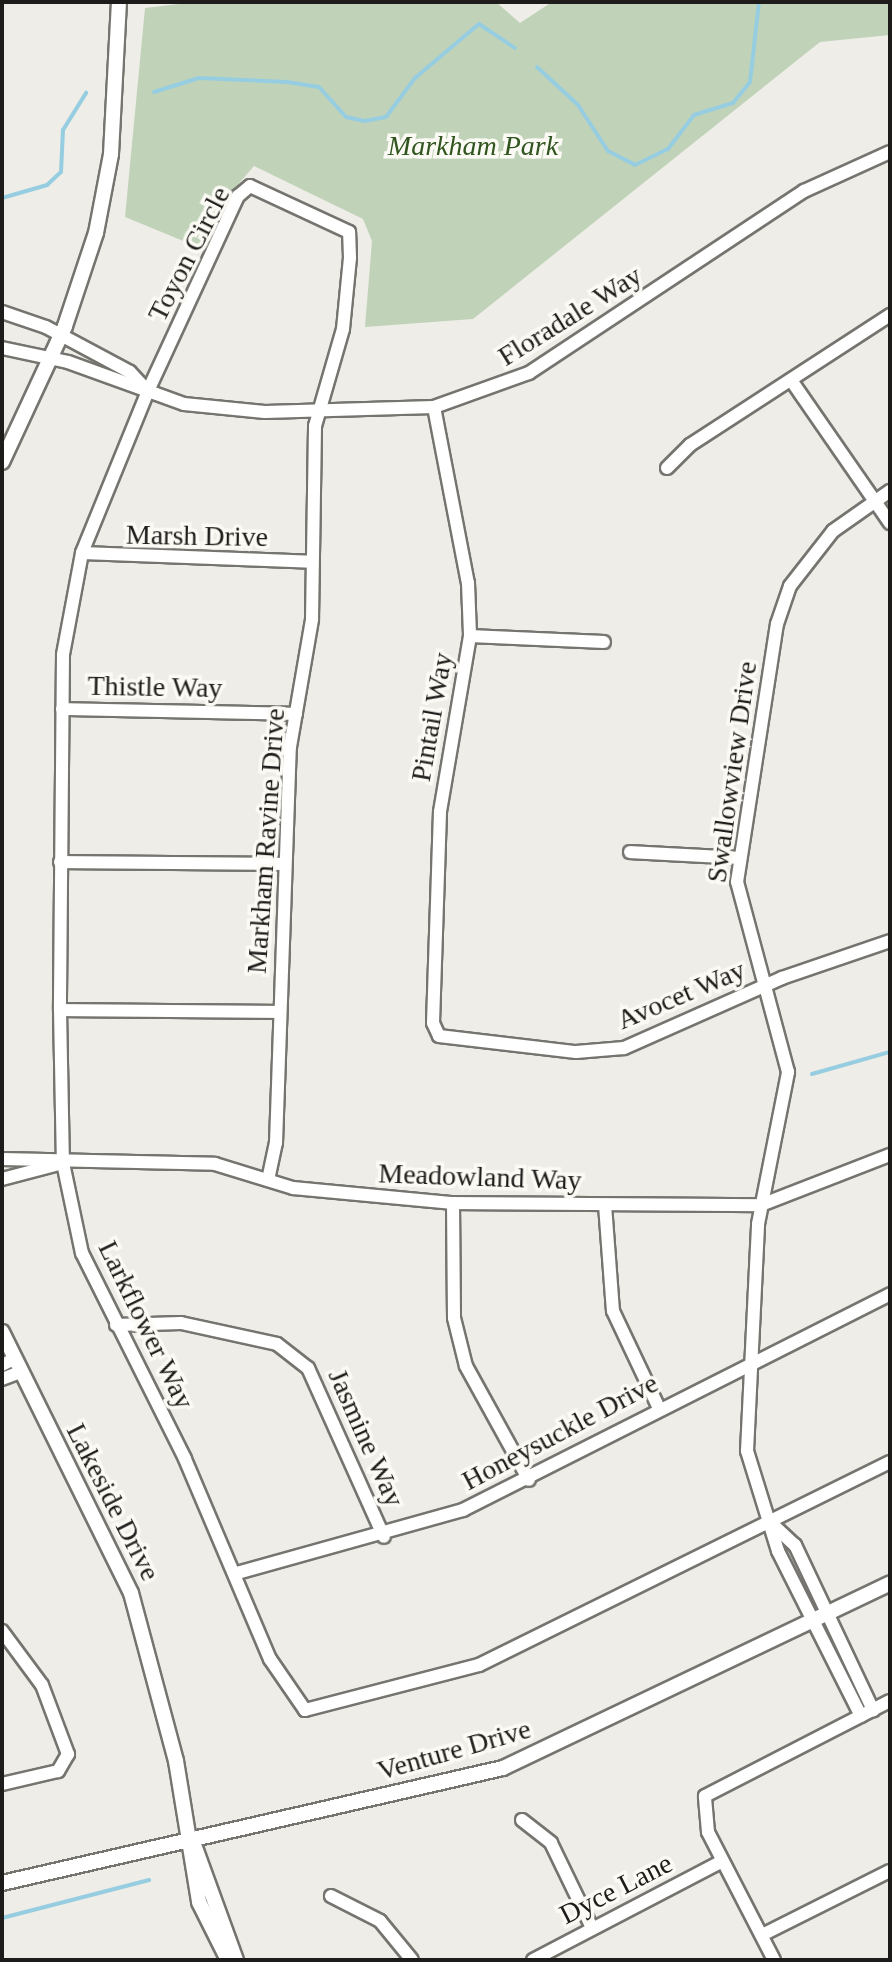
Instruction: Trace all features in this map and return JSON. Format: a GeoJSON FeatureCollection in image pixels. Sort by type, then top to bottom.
{"type":"FeatureCollection","features":[{"type":"Feature","properties":{"kind":"street"},"geometry":{"type":"LineString","coordinates":[[2,462],[60,336],[86,267],[111,154],[119,2]]}},
{"type":"Feature","properties":{"kind":"street","name":"Floradale Way"},"geometry":{"type":"LineString","coordinates":[[2,348],[222,410],[434,407],[529,373],[804,191],[890,152]]}},
{"type":"Feature","properties":{"kind":"street","name":"Toyon Circle"},"geometry":{"type":"LineString","coordinates":[[148,391],[238,196],[250,186],[349,232],[343,329],[317,410]]}},
{"type":"Feature","properties":{"kind":"street","name":"Floradale Way"},"geometry":{"type":"LineString","coordinates":[[2,312],[60,336],[130,372],[148,391]]}},
{"type":"Feature","properties":{"kind":"street"},"geometry":{"type":"LineString","coordinates":[[667,468],[690,445],[890,315]]}},
{"type":"Feature","properties":{"kind":"street"},"geometry":{"type":"LineString","coordinates":[[791,380],[890,523]]}},
{"type":"Feature","properties":{"kind":"street","name":"Larkflower Way"},"geometry":{"type":"LineString","coordinates":[[148,391],[82,553],[63,655],[60,862],[63,1163],[82,1253],[237,1573],[257,1635],[291,1698],[305,1710],[328,1709],[479,1665],[890,1462]]}},
{"type":"Feature","properties":{"kind":"street","name":"Pintail Way"},"geometry":{"type":"LineString","coordinates":[[434,407],[468,583],[470,636],[440,812],[433,1023],[439,1036]]}},
{"type":"Feature","properties":{"kind":"street","name":"Markham Ravine Drive"},"geometry":{"type":"LineString","coordinates":[[268,1180],[276,1143],[284,864],[296,714],[310,639],[317,410]]}},
{"type":"Feature","properties":{"kind":"street","name":"Swallowview Drive"},"geometry":{"type":"LineString","coordinates":[[867,1713],[813,1621],[771,1523],[747,1451],[746,1365],[761,1205],[788,1072],[765,985],[739,907],[740,858],[777,624],[790,586],[833,531],[890,491]]}},
{"type":"Feature","properties":{"kind":"street","name":"Marsh Drive"},"geometry":{"type":"LineString","coordinates":[[82,553],[312,562]]}},
{"type":"Feature","properties":{"kind":"street"},"geometry":{"type":"LineString","coordinates":[[470,636],[604,642]]}},
{"type":"Feature","properties":{"kind":"street","name":"Thistle Way"},"geometry":{"type":"LineString","coordinates":[[62,709],[296,714]]}},
{"type":"Feature","properties":{"kind":"street"},"geometry":{"type":"LineString","coordinates":[[630,852],[740,858]]}},
{"type":"Feature","properties":{"kind":"street"},"geometry":{"type":"LineString","coordinates":[[60,862],[284,864]]}},
{"type":"Feature","properties":{"kind":"street","name":"Avocet Way"},"geometry":{"type":"LineString","coordinates":[[439,1036],[602,1052],[648,1040],[765,985],[890,941]]}},
{"type":"Feature","properties":{"kind":"street"},"geometry":{"type":"LineString","coordinates":[[60,1010],[280,1012]]}},
{"type":"Feature","properties":{"kind":"street","name":"Meadowland Way"},"geometry":{"type":"LineString","coordinates":[[2,1179],[63,1163],[215,1164],[268,1180],[339,1195],[453,1203],[761,1205],[890,1155]]}},
{"type":"Feature","properties":{"kind":"street","name":"Meadowland Way"},"geometry":{"type":"LineString","coordinates":[[2,1159],[39,1156],[63,1163]]}},
{"type":"Feature","properties":{"kind":"street"},"geometry":{"type":"LineString","coordinates":[[453,1203],[454,1318],[466,1366],[529,1480]]}},
{"type":"Feature","properties":{"kind":"street"},"geometry":{"type":"LineString","coordinates":[[605,1205],[613,1311],[658,1406]]}},
{"type":"Feature","properties":{"kind":"street","name":"Honeysuckle Drive"},"geometry":{"type":"LineString","coordinates":[[237,1573],[384,1537],[529,1480],[658,1406],[890,1294]]}},
{"type":"Feature","properties":{"kind":"street","name":"Jasmine Way"},"geometry":{"type":"LineString","coordinates":[[116,1325],[181,1323],[277,1344],[308,1368],[384,1537]]}},
{"type":"Feature","properties":{"kind":"street","name":"Lakeside Drive"},"geometry":{"type":"LineString","coordinates":[[2,1332],[11,1366],[131,1593],[193,1841],[236,1960]]}},
{"type":"Feature","properties":{"kind":"street"},"geometry":{"type":"LineString","coordinates":[[2,1379],[11,1366]]}},
{"type":"Feature","properties":{"kind":"street","name":"Swallowview Drive"},"geometry":{"type":"LineString","coordinates":[[771,1523],[795,1545],[828,1614],[867,1713]]}},
{"type":"Feature","properties":{"kind":"street","name":"Venture Drive"},"geometry":{"type":"LineString","coordinates":[[2,1883],[503,1768],[890,1583]]}},
{"type":"Feature","properties":{"kind":"street"},"geometry":{"type":"LineString","coordinates":[[2,1631],[42,1685],[68,1754],[58,1771],[2,1784]]}},
{"type":"Feature","properties":{"kind":"street"},"geometry":{"type":"LineString","coordinates":[[774,1960],[702,1817],[712,1788],[890,1701]]}},
{"type":"Feature","properties":{"kind":"street"},"geometry":{"type":"LineString","coordinates":[[522,1820],[551,1843],[592,1928]]}},
{"type":"Feature","properties":{"kind":"street","name":"Lakeside Drive"},"geometry":{"type":"LineString","coordinates":[[193,1841],[199,1902],[228,1960]]}},
{"type":"Feature","properties":{"kind":"street","name":"Dyce Lane"},"geometry":{"type":"LineString","coordinates":[[533,1960],[722,1861]]}},
{"type":"Feature","properties":{"kind":"street"},"geometry":{"type":"LineString","coordinates":[[762,1935],[890,1871]]}},
{"type":"Feature","properties":{"kind":"street"},"geometry":{"type":"LineString","coordinates":[[331,1896],[380,1921],[412,1960]]}},
{"type":"Feature","properties":{"kind":"green space","name":"Markham Park"},"geometry":{"type":"Polygon","coordinates":[[[196,2],[496,2],[520,23],[552,2],[890,2],[890,35],[820,42],[473,319],[365,327],[372,241],[363,219],[254,166],[216,210],[198,247],[125,217],[145,8],[196,2]]]}},
{"type":"Feature","properties":{"kind":"waterway"},"geometry":{"type":"LineString","coordinates":[[537,67],[578,105],[608,151],[635,165],[668,149],[694,115],[733,103],[750,82],[759,2]]}},
{"type":"Feature","properties":{"kind":"waterway"},"geometry":{"type":"LineString","coordinates":[[154,92],[199,78],[287,82],[319,87],[346,117],[365,121],[386,117],[415,78],[479,24],[515,48]]}},
{"type":"Feature","properties":{"kind":"waterway"},"geometry":{"type":"LineString","coordinates":[[2,198],[47,185],[61,172],[63,130],[86,93]]}},
{"type":"Feature","properties":{"kind":"waterway"},"geometry":{"type":"LineString","coordinates":[[812,1074],[890,1052]]}},
{"type":"Feature","properties":{"kind":"waterway"},"geometry":{"type":"LineString","coordinates":[[2,1918],[149,1880]]}}]}
